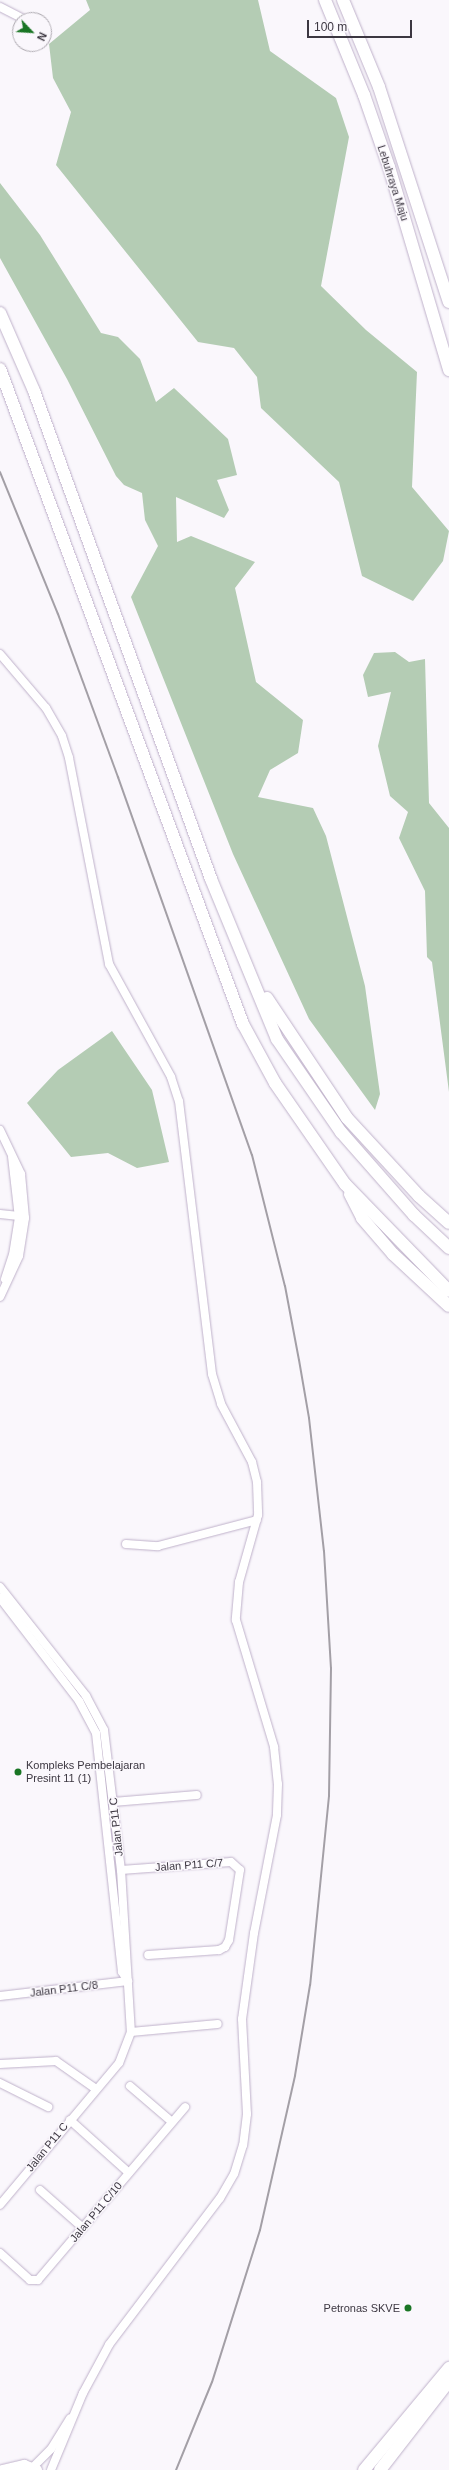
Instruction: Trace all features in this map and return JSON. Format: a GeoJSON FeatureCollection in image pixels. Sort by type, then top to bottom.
{"type":"FeatureCollection","features":[{"type":"Feature","properties":{"kind":"highway","name":"Lebuhraya Maju"},"geometry":{"type":"LineString","coordinates":[[325,0],[364,95],[389,167],[449,370]]}},
{"type":"Feature","properties":{"kind":"highway","name":"Lebuhraya Maju"},"geometry":{"type":"LineString","coordinates":[[343,0],[381,94],[449,302]]}},
{"type":"Feature","properties":{"kind":"highway"},"geometry":{"type":"LineString","coordinates":[[0,313],[34,391],[156,731],[245,963],[277,1039],[314,1097],[381,1180],[449,1248]]}},
{"type":"Feature","properties":{"kind":"highway"},"geometry":{"type":"LineString","coordinates":[[0,369],[243,1024],[275,1083],[345,1184],[362,1218],[393,1254],[449,1306]]}},
{"type":"Feature","properties":{"kind":"highway"},"geometry":{"type":"LineString","coordinates":[[245,963],[290,1036],[347,1118],[449,1230]]}},
{"type":"Feature","properties":{"kind":"highway"},"geometry":{"type":"LineString","coordinates":[[345,1184],[408,1247],[449,1291]]}},
{"type":"Feature","properties":{"kind":"highway"},"geometry":{"type":"LineString","coordinates":[[419,1196],[449,1223]]}},
{"type":"Feature","properties":{"kind":"highway"},"geometry":{"type":"LineString","coordinates":[[408,1247],[449,1279]]}},
{"type":"Feature","properties":{"kind":"highway"},"geometry":{"type":"LineString","coordinates":[[364,2470],[449,2368]]}},
{"type":"Feature","properties":{"kind":"highway"},"geometry":{"type":"LineString","coordinates":[[380,2470],[449,2381]]}},
{"type":"Feature","properties":{"kind":"main road"},"geometry":{"type":"LineString","coordinates":[[2,2470],[15,2465],[35,2468]]}},
{"type":"Feature","properties":{"kind":"street"},"geometry":{"type":"LineString","coordinates":[[0,7],[12,13]]}},
{"type":"Feature","properties":{"kind":"street"},"geometry":{"type":"LineString","coordinates":[[0,654],[11,669],[46,708],[62,736],[69,758],[109,964],[171,1077],[179,1101],[212,1374],[222,1404],[252,1462],[259,1500],[257,1520],[239,1582],[236,1620],[274,1747],[278,1784],[277,1815],[254,1933],[242,2019],[247,2114],[243,2145],[234,2174],[220,2198],[117,2333],[78,2405],[51,2449],[35,2468]]}},
{"type":"Feature","properties":{"kind":"street"},"geometry":{"type":"LineString","coordinates":[[0,664],[11,669]]}},
{"type":"Feature","properties":{"kind":"street"},"geometry":{"type":"LineString","coordinates":[[0,1130],[21,1174],[25,1218],[19,1256],[1,1294]]}},
{"type":"Feature","properties":{"kind":"street"},"geometry":{"type":"LineString","coordinates":[[1,1294],[13,1255],[19,1216],[12,1157]]}},
{"type":"Feature","properties":{"kind":"street"},"geometry":{"type":"LineString","coordinates":[[0,1214],[19,1216]]}},
{"type":"Feature","properties":{"kind":"street"},"geometry":{"type":"LineString","coordinates":[[126,1544],[158,1546],[257,1520]]}},
{"type":"Feature","properties":{"kind":"street","name":"Jalan P11 C"},"geometry":{"type":"LineString","coordinates":[[0,1587],[86,1696],[100,1720],[107,1740],[121,1870],[131,2032],[119,2063],[0,2205]]}},
{"type":"Feature","properties":{"kind":"street","name":"Jalan P11 C"},"geometry":{"type":"LineString","coordinates":[[0,1598],[79,1701],[96,1734],[122,1972],[128,1981]]}},
{"type":"Feature","properties":{"kind":"street"},"geometry":{"type":"LineString","coordinates":[[113,1802],[197,1795]]}},
{"type":"Feature","properties":{"kind":"street","name":"Jalan P11 C/7"},"geometry":{"type":"LineString","coordinates":[[121,1870],[231,1862],[240,1870],[229,1940],[225,1947],[219,1950],[148,1955]]}},
{"type":"Feature","properties":{"kind":"street","name":"Jalan P11 C/8"},"geometry":{"type":"LineString","coordinates":[[0,1996],[128,1981]]}},
{"type":"Feature","properties":{"kind":"street"},"geometry":{"type":"LineString","coordinates":[[131,2032],[218,2024]]}},
{"type":"Feature","properties":{"kind":"street"},"geometry":{"type":"LineString","coordinates":[[0,2064],[56,2061],[96,2089]]}},
{"type":"Feature","properties":{"kind":"street"},"geometry":{"type":"LineString","coordinates":[[0,2083],[48,2107]]}},
{"type":"Feature","properties":{"kind":"street"},"geometry":{"type":"LineString","coordinates":[[130,2086],[172,2122]]}},
{"type":"Feature","properties":{"kind":"street","name":"Jalan P11 C/10"},"geometry":{"type":"LineString","coordinates":[[0,2253],[30,2280],[38,2280],[185,2107]]}},
{"type":"Feature","properties":{"kind":"street"},"geometry":{"type":"LineString","coordinates":[[70,2120],[129,2173]]}},
{"type":"Feature","properties":{"kind":"street"},"geometry":{"type":"LineString","coordinates":[[40,2190],[82,2228]]}},
{"type":"Feature","properties":{"kind":"street"},"geometry":{"type":"LineString","coordinates":[[51,2470],[78,2405]]}},
{"type":"Feature","properties":{"kind":"green space"},"geometry":{"type":"Polygon","coordinates":[[[86,0],[258,0],[270,51],[336,98],[349,137],[321,286],[366,330],[417,372],[412,487],[449,531],[443,561],[413,601],[362,576],[339,482],[261,408],[257,377],[234,348],[198,342],[56,165],[71,112],[53,78],[50,52],[52,52],[52,42],[90,10],[86,0]]]}},
{"type":"Feature","properties":{"kind":"green space"},"geometry":{"type":"Polygon","coordinates":[[[0,183],[40,235],[101,333],[118,337],[140,359],[156,402],[174,388],[228,439],[237,475],[217,480],[229,510],[224,518],[176,497],[177,542],[191,536],[255,562],[235,588],[256,682],[303,720],[298,753],[270,770],[258,797],[313,808],[326,836],[365,986],[380,1094],[375,1110],[309,1019],[233,854],[131,597],[158,546],[145,520],[142,493],[124,485],[116,476],[67,379],[0,258],[0,183]]]}},
{"type":"Feature","properties":{"kind":"green space"},"geometry":{"type":"Polygon","coordinates":[[[395,652],[409,662],[425,659],[429,803],[449,828],[449,1092],[432,962],[427,957],[425,891],[399,838],[408,812],[390,796],[378,746],[391,692],[368,697],[363,675],[374,653],[395,652]]]}},
{"type":"Feature","properties":{"kind":"green space"},"geometry":{"type":"Polygon","coordinates":[[[112,1031],[152,1090],[169,1162],[137,1168],[108,1153],[71,1157],[27,1103],[58,1070],[112,1031]]]}},
{"type":"Feature","properties":{"kind":"railway"},"geometry":{"type":"LineString","coordinates":[[0,472],[58,614],[118,777],[252,1155],[285,1286],[299,1360],[309,1418],[324,1551],[331,1668],[329,1796],[310,1985],[295,2076],[260,2230],[212,2382],[176,2470]]}},
{"type":"Feature","properties":{"kind":"place","name":"Kompleks Pembelajaran Presint 11 (1)"},"geometry":{"type":"Point","coordinates":[18,1772]}},
{"type":"Feature","properties":{"kind":"place","name":"Petronas SKVE"},"geometry":{"type":"Point","coordinates":[408,2308]}}]}
